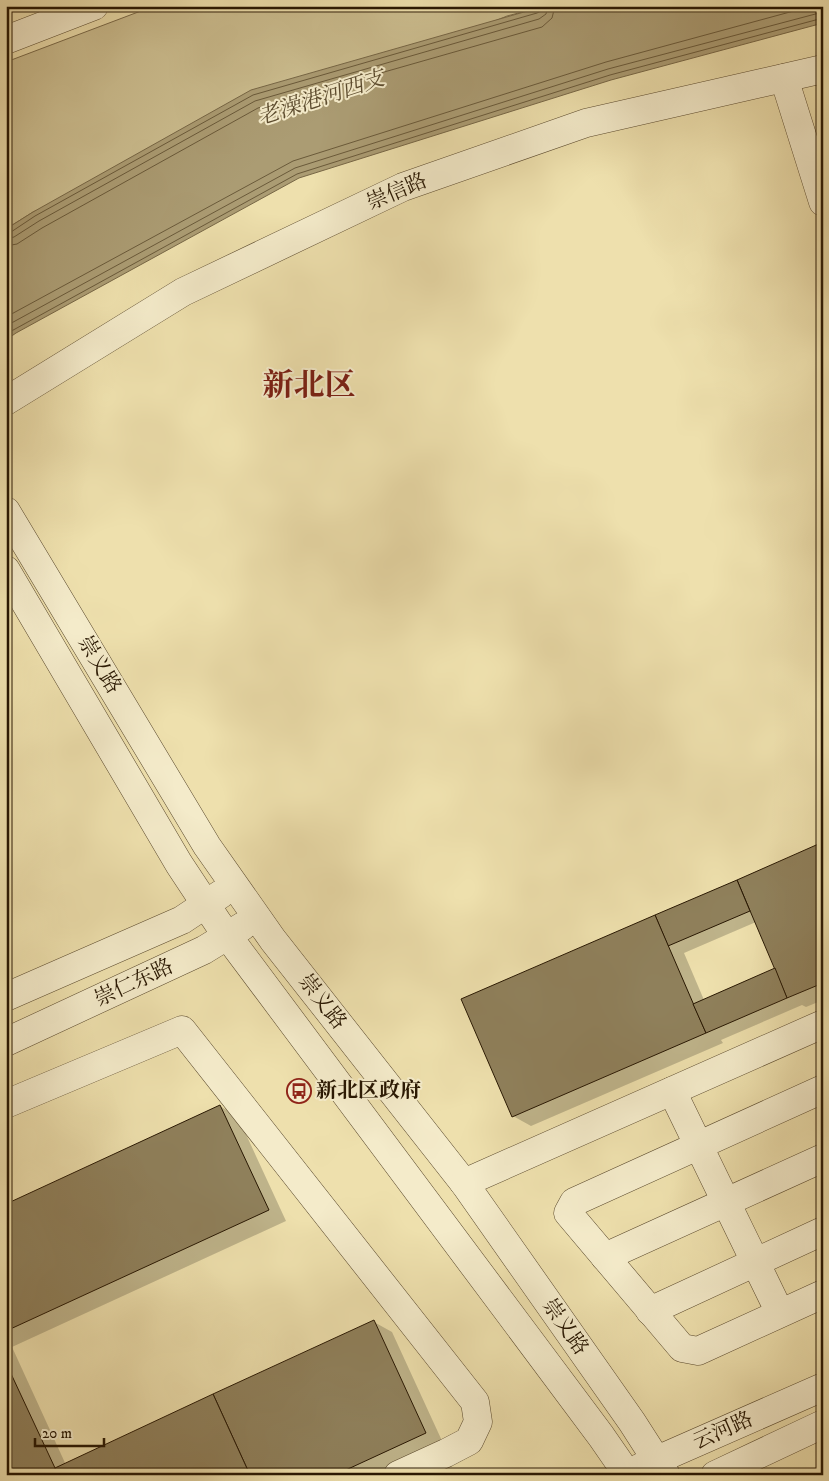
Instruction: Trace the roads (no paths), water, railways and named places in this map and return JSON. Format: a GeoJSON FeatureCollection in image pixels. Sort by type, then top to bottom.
{"type":"FeatureCollection","features":[{"type":"Feature","properties":{"kind":"street"},"geometry":{"type":"LineString","coordinates":[[6,40],[94,6]]}},
{"type":"Feature","properties":{"kind":"street","name":"崇信路"},"geometry":{"type":"LineString","coordinates":[[6,401],[183,292],[403,188],[586,123],[823,69]]}},
{"type":"Feature","properties":{"kind":"street"},"geometry":{"type":"LineString","coordinates":[[784,78],[823,202]]}},
{"type":"Feature","properties":{"kind":"street","name":"崇义路"},"geometry":{"type":"LineString","coordinates":[[6,511],[207,846],[273,940],[464,1183],[632,1422],[662,1468]]}},
{"type":"Feature","properties":{"kind":"street","name":"崇义路"},"geometry":{"type":"LineString","coordinates":[[6,570],[179,864],[205,904],[601,1436],[626,1474]]}},
{"type":"Feature","properties":{"kind":"street","name":"崇仁东路"},"geometry":{"type":"LineString","coordinates":[[6,997],[182,920],[235,885]]}},
{"type":"Feature","properties":{"kind":"street","name":"崇仁东路"},"geometry":{"type":"LineString","coordinates":[[6,1042],[204,950],[257,917]]}},
{"type":"Feature","properties":{"kind":"street"},"geometry":{"type":"LineString","coordinates":[[464,1183],[823,1024]]}},
{"type":"Feature","properties":{"kind":"street"},"geometry":{"type":"LineString","coordinates":[[9,1097],[182,1030],[475,1402],[478,1422],[469,1440],[398,1475]]}},
{"type":"Feature","properties":{"kind":"street"},"geometry":{"type":"LineString","coordinates":[[823,1089],[574,1202],[568,1213],[682,1348],[698,1351],[823,1294]]}},
{"type":"Feature","properties":{"kind":"street"},"geometry":{"type":"LineString","coordinates":[[672,1091],[780,1314]]}},
{"type":"Feature","properties":{"kind":"street"},"geometry":{"type":"LineString","coordinates":[[605,1257],[823,1158]]}},
{"type":"Feature","properties":{"kind":"street"},"geometry":{"type":"LineString","coordinates":[[650,1311],[823,1231]]}},
{"type":"Feature","properties":{"kind":"street","name":"云河路"},"geometry":{"type":"LineString","coordinates":[[626,1474],[662,1468],[823,1387]]}},
{"type":"Feature","properties":{"kind":"street","name":"云河路"},"geometry":{"type":"LineString","coordinates":[[715,1475],[823,1424]]}},
{"type":"Feature","properties":{"kind":"water","name":"老澡港河西支"},"geometry":{"type":"Polygon","coordinates":[[[545,6],[823,6],[823,23],[611,80],[299,178],[6,340],[6,229],[33,212],[251,90],[545,6]]]}},
{"type":"Feature","properties":{"kind":"place","name":"新北区政府"},"geometry":{"type":"Point","coordinates":[299,1091]}},
{"type":"Feature","properties":{"kind":"district","name":"新北区"},"geometry":{"type":"Point","coordinates":[309,386]}}]}
